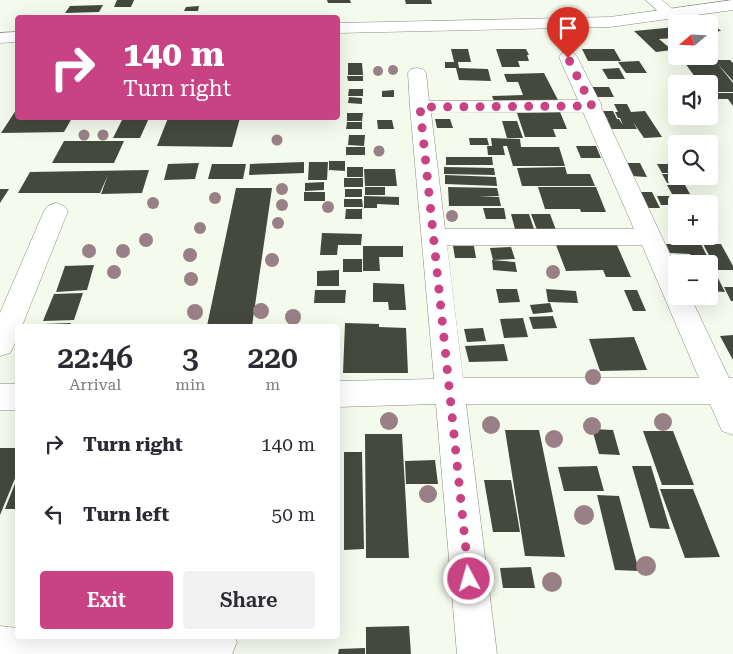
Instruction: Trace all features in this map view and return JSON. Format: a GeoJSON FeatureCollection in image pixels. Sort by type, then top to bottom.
{"type":"FeatureCollection","features":[{"type":"Feature","properties":{"kind":"street"},"geometry":{"type":"LineString","coordinates":[[340,28],[610,22],[661,7],[696,0]]}},
{"type":"Feature","properties":{"kind":"street"},"geometry":{"type":"LineString","coordinates":[[340,20],[553,14],[661,7],[733,5]]}},
{"type":"Feature","properties":{"kind":"street"},"geometry":{"type":"LineString","coordinates":[[0,26],[15,26]]}},
{"type":"Feature","properties":{"kind":"street"},"geometry":{"type":"LineString","coordinates":[[0,38],[15,37]]}},
{"type":"Feature","properties":{"kind":"street"},"geometry":{"type":"LineString","coordinates":[[568,58],[592,106],[668,276]]}},
{"type":"Feature","properties":{"kind":"street"},"geometry":{"type":"LineString","coordinates":[[417,73],[477,654]]}},
{"type":"Feature","properties":{"kind":"street"},"geometry":{"type":"LineString","coordinates":[[420,107],[592,106]]}},
{"type":"Feature","properties":{"kind":"street"},"geometry":{"type":"LineString","coordinates":[[0,344],[56,211]]}},
{"type":"Feature","properties":{"kind":"street"},"geometry":{"type":"LineString","coordinates":[[434,237],[650,237]]}},
{"type":"Feature","properties":{"kind":"street"},"geometry":{"type":"LineString","coordinates":[[682,305],[726,391],[733,421]]}},
{"type":"Feature","properties":{"kind":"street"},"geometry":{"type":"LineString","coordinates":[[340,394],[449,391],[726,391]]}},
{"type":"Feature","properties":{"kind":"street"},"geometry":{"type":"LineString","coordinates":[[0,397],[15,397]]}},
{"type":"Feature","properties":{"kind":"street"},"geometry":{"type":"LineString","coordinates":[[16,646],[217,644]]}},
{"type":"Feature","properties":{"kind":"building"},"geometry":{"type":"Polygon","coordinates":[[[117,0],[134,0],[131,7],[114,7],[117,0]]]}},
{"type":"Feature","properties":{"kind":"building"},"geometry":{"type":"Polygon","coordinates":[[[327,0],[350,0],[351,3],[328,3],[327,0]]]}},
{"type":"Feature","properties":{"kind":"building"},"geometry":{"type":"Polygon","coordinates":[[[405,0],[431,0],[432,4],[406,4],[405,0]]]}},
{"type":"Feature","properties":{"kind":"building"},"geometry":{"type":"Polygon","coordinates":[[[103,5],[99,12],[65,13],[70,6],[103,5]]]}},
{"type":"Feature","properties":{"kind":"building"},"geometry":{"type":"Polygon","coordinates":[[[199,6],[198,11],[184,11],[186,7],[199,6]]]}},
{"type":"Feature","properties":{"kind":"building"},"geometry":{"type":"Polygon","coordinates":[[[668,28],[668,38],[659,39],[668,47],[668,50],[656,52],[634,31],[668,28]]]}},
{"type":"Feature","properties":{"kind":"building"},"geometry":{"type":"Polygon","coordinates":[[[451,49],[468,49],[471,62],[458,62],[459,68],[488,69],[491,81],[459,80],[456,68],[445,68],[445,62],[454,62],[451,49]]]}},
{"type":"Feature","properties":{"kind":"building"},"geometry":{"type":"Polygon","coordinates":[[[496,49],[526,49],[529,61],[518,61],[520,67],[502,67],[496,49]]]}},
{"type":"Feature","properties":{"kind":"building"},"geometry":{"type":"Polygon","coordinates":[[[582,49],[614,49],[621,61],[588,61],[582,49]]]}},
{"type":"Feature","properties":{"kind":"building"},"geometry":{"type":"Polygon","coordinates":[[[718,60],[730,60],[733,63],[733,81],[718,64],[718,60]]]}},
{"type":"Feature","properties":{"kind":"building"},"geometry":{"type":"Polygon","coordinates":[[[639,61],[647,73],[626,73],[618,62],[639,61]]]}},
{"type":"Feature","properties":{"kind":"building"},"geometry":{"type":"Polygon","coordinates":[[[348,63],[362,63],[363,75],[348,75],[348,63]]]}},
{"type":"Feature","properties":{"kind":"building"},"geometry":{"type":"Polygon","coordinates":[[[718,64],[733,83],[733,92],[718,92],[718,75],[694,75],[686,65],[718,64]]]}},
{"type":"Feature","properties":{"kind":"building"},"geometry":{"type":"Polygon","coordinates":[[[619,68],[625,79],[608,79],[602,69],[619,68]]]}},
{"type":"Feature","properties":{"kind":"building"},"geometry":{"type":"Polygon","coordinates":[[[544,73],[559,102],[495,104],[492,96],[523,95],[518,82],[507,82],[504,74],[544,73]]]}},
{"type":"Feature","properties":{"kind":"building"},"geometry":{"type":"Polygon","coordinates":[[[347,76],[363,76],[363,81],[348,81],[347,76]]]}},
{"type":"Feature","properties":{"kind":"building"},"geometry":{"type":"Polygon","coordinates":[[[590,87],[609,87],[614,97],[594,97],[590,87]]]}},
{"type":"Feature","properties":{"kind":"building"},"geometry":{"type":"Polygon","coordinates":[[[349,89],[363,89],[363,96],[348,96],[349,89]]]}},
{"type":"Feature","properties":{"kind":"building"},"geometry":{"type":"Polygon","coordinates":[[[394,90],[394,97],[382,97],[382,91],[394,90]]]}},
{"type":"Feature","properties":{"kind":"building"},"geometry":{"type":"Polygon","coordinates":[[[718,93],[733,93],[733,106],[728,99],[718,99],[718,93]]]}},
{"type":"Feature","properties":{"kind":"building"},"geometry":{"type":"Polygon","coordinates":[[[349,97],[362,98],[362,104],[348,103],[349,97]]]}},
{"type":"Feature","properties":{"kind":"building"},"geometry":{"type":"Polygon","coordinates":[[[614,104],[627,104],[631,112],[645,111],[662,137],[644,138],[633,122],[637,129],[609,129],[604,119],[609,118],[604,118],[601,111],[613,111],[623,125],[615,112],[618,112],[614,104]]]}},
{"type":"Feature","properties":{"kind":"building"},"geometry":{"type":"Polygon","coordinates":[[[15,112],[15,120],[71,120],[64,132],[1,133],[15,112]]]}},
{"type":"Feature","properties":{"kind":"building"},"geometry":{"type":"Polygon","coordinates":[[[560,112],[567,129],[553,129],[556,137],[525,137],[517,113],[560,112]]]}},
{"type":"Feature","properties":{"kind":"building"},"geometry":{"type":"Polygon","coordinates":[[[347,113],[363,113],[362,121],[347,121],[347,113]]]}},
{"type":"Feature","properties":{"kind":"building"},"geometry":{"type":"Polygon","coordinates":[[[435,119],[450,119],[453,128],[437,128],[435,119]]]}},
{"type":"Feature","properties":{"kind":"building"},"geometry":{"type":"Polygon","coordinates":[[[122,120],[148,120],[140,138],[113,138],[122,120]]]}},
{"type":"Feature","properties":{"kind":"building"},"geometry":{"type":"Polygon","coordinates":[[[167,120],[239,120],[232,147],[157,146],[167,120]]]}},
{"type":"Feature","properties":{"kind":"building"},"geometry":{"type":"Polygon","coordinates":[[[377,120],[392,120],[394,129],[378,129],[377,120]]]}},
{"type":"Feature","properties":{"kind":"building"},"geometry":{"type":"Polygon","coordinates":[[[502,121],[517,121],[523,138],[507,138],[502,121]]]}},
{"type":"Feature","properties":{"kind":"building"},"geometry":{"type":"Polygon","coordinates":[[[347,122],[362,122],[362,129],[346,129],[347,122]]]}},
{"type":"Feature","properties":{"kind":"building"},"geometry":{"type":"Polygon","coordinates":[[[349,135],[365,135],[364,146],[348,145],[349,135]]]}},
{"type":"Feature","properties":{"kind":"building"},"geometry":{"type":"Polygon","coordinates":[[[469,138],[487,138],[489,145],[470,145],[469,138]]]}},
{"type":"Feature","properties":{"kind":"building"},"geometry":{"type":"Polygon","coordinates":[[[491,138],[520,139],[521,147],[559,147],[565,166],[513,166],[507,146],[503,146],[505,155],[488,155],[487,146],[492,146],[491,138]]]}},
{"type":"Feature","properties":{"kind":"building"},"geometry":{"type":"Polygon","coordinates":[[[64,141],[124,141],[114,163],[52,163],[64,141]]]}},
{"type":"Feature","properties":{"kind":"building"},"geometry":{"type":"Polygon","coordinates":[[[576,146],[596,146],[601,158],[581,158],[576,146]]]}},
{"type":"Feature","properties":{"kind":"building"},"geometry":{"type":"Polygon","coordinates":[[[346,147],[365,147],[365,155],[346,155],[346,147]]]}},
{"type":"Feature","properties":{"kind":"building"},"geometry":{"type":"Polygon","coordinates":[[[446,157],[492,157],[493,165],[446,165],[446,157]]]}},
{"type":"Feature","properties":{"kind":"building"},"geometry":{"type":"Polygon","coordinates":[[[329,161],[345,161],[345,171],[329,170],[329,161]]]}},
{"type":"Feature","properties":{"kind":"building"},"geometry":{"type":"Polygon","coordinates":[[[304,162],[304,173],[249,175],[250,164],[304,162]]]}},
{"type":"Feature","properties":{"kind":"building"},"geometry":{"type":"Polygon","coordinates":[[[309,162],[328,162],[327,180],[308,180],[309,162]]]}},
{"type":"Feature","properties":{"kind":"building"},"geometry":{"type":"Polygon","coordinates":[[[199,163],[195,179],[164,180],[168,164],[199,163]]]}},
{"type":"Feature","properties":{"kind":"building"},"geometry":{"type":"Polygon","coordinates":[[[626,163],[640,163],[647,177],[631,176],[626,163]]]}},
{"type":"Feature","properties":{"kind":"building"},"geometry":{"type":"Polygon","coordinates":[[[212,164],[246,164],[243,179],[208,179],[212,164]]]}},
{"type":"Feature","properties":{"kind":"building"},"geometry":{"type":"Polygon","coordinates":[[[657,164],[668,164],[668,173],[662,173],[657,164]]]}},
{"type":"Feature","properties":{"kind":"building"},"geometry":{"type":"Polygon","coordinates":[[[347,167],[363,167],[363,177],[347,177],[347,167]]]}},
{"type":"Feature","properties":{"kind":"building"},"geometry":{"type":"Polygon","coordinates":[[[444,167],[494,168],[495,175],[444,174],[444,167]]]}},
{"type":"Feature","properties":{"kind":"building"},"geometry":{"type":"Polygon","coordinates":[[[565,167],[567,174],[590,174],[595,186],[522,186],[517,168],[565,167]]]}},
{"type":"Feature","properties":{"kind":"building"},"geometry":{"type":"Polygon","coordinates":[[[364,169],[395,169],[397,186],[365,186],[364,169]]]}},
{"type":"Feature","properties":{"kind":"building"},"geometry":{"type":"Polygon","coordinates":[[[149,170],[142,193],[101,194],[108,175],[100,193],[18,193],[30,172],[149,170]]]}},
{"type":"Feature","properties":{"kind":"building"},"geometry":{"type":"Polygon","coordinates":[[[662,174],[668,174],[667,183],[662,174]]]}},
{"type":"Feature","properties":{"kind":"building"},"geometry":{"type":"Polygon","coordinates":[[[445,175],[496,177],[497,186],[445,184],[445,175]]]}},
{"type":"Feature","properties":{"kind":"building"},"geometry":{"type":"Polygon","coordinates":[[[344,178],[363,178],[363,187],[344,187],[344,178]]]}},
{"type":"Feature","properties":{"kind":"building"},"geometry":{"type":"Polygon","coordinates":[[[324,182],[324,190],[305,191],[305,183],[324,182]]]}},
{"type":"Feature","properties":{"kind":"building"},"geometry":{"type":"Polygon","coordinates":[[[667,185],[685,185],[690,194],[672,194],[667,185]]]}},
{"type":"Feature","properties":{"kind":"building"},"geometry":{"type":"Polygon","coordinates":[[[365,187],[385,187],[385,195],[365,195],[365,187]]]}},
{"type":"Feature","properties":{"kind":"building"},"geometry":{"type":"Polygon","coordinates":[[[448,187],[497,188],[499,196],[478,197],[499,197],[501,206],[449,206],[448,187]]]}},
{"type":"Feature","properties":{"kind":"building"},"geometry":{"type":"Polygon","coordinates":[[[538,187],[596,187],[606,212],[581,212],[580,209],[545,209],[538,187]]]}},
{"type":"Feature","properties":{"kind":"building"},"geometry":{"type":"Polygon","coordinates":[[[236,188],[272,188],[252,324],[207,324],[236,188]]]}},
{"type":"Feature","properties":{"kind":"building"},"geometry":{"type":"Polygon","coordinates":[[[0,189],[9,189],[0,203],[0,189]]]}},
{"type":"Feature","properties":{"kind":"building"},"geometry":{"type":"Polygon","coordinates":[[[345,189],[362,189],[362,197],[345,197],[345,189]]]}},
{"type":"Feature","properties":{"kind":"building"},"geometry":{"type":"Polygon","coordinates":[[[304,192],[325,192],[325,201],[304,201],[304,192]]]}},
{"type":"Feature","properties":{"kind":"building"},"geometry":{"type":"Polygon","coordinates":[[[639,192],[652,192],[660,208],[647,208],[639,192]]]}},
{"type":"Feature","properties":{"kind":"building"},"geometry":{"type":"Polygon","coordinates":[[[364,196],[399,197],[399,205],[377,204],[377,208],[364,208],[364,196]]]}},
{"type":"Feature","properties":{"kind":"building"},"geometry":{"type":"Polygon","coordinates":[[[657,196],[668,196],[668,205],[661,205],[657,196]]]}},
{"type":"Feature","properties":{"kind":"building"},"geometry":{"type":"Polygon","coordinates":[[[344,199],[362,199],[363,207],[344,207],[344,199]]]}},
{"type":"Feature","properties":{"kind":"building"},"geometry":{"type":"Polygon","coordinates":[[[483,208],[504,208],[506,219],[486,219],[483,208]]]}},
{"type":"Feature","properties":{"kind":"building"},"geometry":{"type":"Polygon","coordinates":[[[346,209],[362,209],[362,219],[345,219],[346,209]]]}},
{"type":"Feature","properties":{"kind":"building"},"geometry":{"type":"Polygon","coordinates":[[[511,214],[529,214],[534,229],[515,229],[511,214]]]}},
{"type":"Feature","properties":{"kind":"building"},"geometry":{"type":"Polygon","coordinates":[[[531,214],[550,214],[556,230],[537,230],[531,214]]]}},
{"type":"Feature","properties":{"kind":"building"},"geometry":{"type":"Polygon","coordinates":[[[322,233],[362,234],[361,245],[338,245],[337,255],[320,255],[322,233]]]}},
{"type":"Feature","properties":{"kind":"building"},"geometry":{"type":"Polygon","coordinates":[[[616,243],[631,277],[606,277],[603,270],[566,271],[556,245],[616,243]]]}},
{"type":"Feature","properties":{"kind":"building"},"geometry":{"type":"Polygon","coordinates":[[[666,244],[702,245],[706,255],[690,255],[670,253],[666,244]]]}},
{"type":"Feature","properties":{"kind":"building"},"geometry":{"type":"Polygon","coordinates":[[[721,244],[733,266],[733,270],[718,270],[718,255],[709,255],[704,245],[721,244]]]}},
{"type":"Feature","properties":{"kind":"building"},"geometry":{"type":"Polygon","coordinates":[[[363,246],[403,246],[403,257],[379,257],[380,271],[363,271],[363,246]]]}},
{"type":"Feature","properties":{"kind":"building"},"geometry":{"type":"Polygon","coordinates":[[[453,246],[474,246],[476,258],[455,258],[453,246]]]}},
{"type":"Feature","properties":{"kind":"building"},"geometry":{"type":"Polygon","coordinates":[[[511,247],[515,259],[493,260],[490,248],[511,247]]]}},
{"type":"Feature","properties":{"kind":"building"},"geometry":{"type":"Polygon","coordinates":[[[343,259],[362,259],[362,272],[343,272],[343,259]]]}},
{"type":"Feature","properties":{"kind":"building"},"geometry":{"type":"Polygon","coordinates":[[[492,260],[515,262],[517,272],[493,270],[492,260]]]}},
{"type":"Feature","properties":{"kind":"building"},"geometry":{"type":"Polygon","coordinates":[[[94,265],[87,290],[56,292],[65,266],[94,265]]]}},
{"type":"Feature","properties":{"kind":"building"},"geometry":{"type":"Polygon","coordinates":[[[339,270],[339,286],[317,286],[317,271],[339,270]]]}},
{"type":"Feature","properties":{"kind":"building"},"geometry":{"type":"Polygon","coordinates":[[[718,278],[725,292],[718,292],[718,278]]]}},
{"type":"Feature","properties":{"kind":"building"},"geometry":{"type":"Polygon","coordinates":[[[373,283],[404,284],[406,310],[389,310],[388,302],[373,302],[373,283]]]}},
{"type":"Feature","properties":{"kind":"building"},"geometry":{"type":"Polygon","coordinates":[[[724,287],[733,287],[733,301],[731,301],[724,287]]]}},
{"type":"Feature","properties":{"kind":"building"},"geometry":{"type":"Polygon","coordinates":[[[496,289],[517,289],[520,302],[499,303],[496,289]]]}},
{"type":"Feature","properties":{"kind":"building"},"geometry":{"type":"Polygon","coordinates":[[[546,289],[576,291],[578,303],[548,302],[546,289]]]}},
{"type":"Feature","properties":{"kind":"building"},"geometry":{"type":"Polygon","coordinates":[[[315,290],[346,290],[345,303],[314,303],[315,290]]]}},
{"type":"Feature","properties":{"kind":"building"},"geometry":{"type":"Polygon","coordinates":[[[624,290],[637,290],[646,311],[633,311],[624,290]]]}},
{"type":"Feature","properties":{"kind":"building"},"geometry":{"type":"Polygon","coordinates":[[[83,293],[74,320],[43,321],[54,294],[83,293]]]}},
{"type":"Feature","properties":{"kind":"building"},"geometry":{"type":"Polygon","coordinates":[[[550,303],[553,312],[533,314],[530,305],[550,303]]]}},
{"type":"Feature","properties":{"kind":"building"},"geometry":{"type":"Polygon","coordinates":[[[553,316],[557,328],[533,329],[529,317],[553,316]]]}},
{"type":"Feature","properties":{"kind":"building"},"geometry":{"type":"Polygon","coordinates":[[[523,318],[528,337],[504,338],[500,319],[523,318]]]}},
{"type":"Feature","properties":{"kind":"building"},"geometry":{"type":"Polygon","coordinates":[[[345,323],[379,324],[379,327],[406,328],[408,373],[343,373],[345,323]]]}},
{"type":"Feature","properties":{"kind":"building"},"geometry":{"type":"Polygon","coordinates":[[[483,328],[486,341],[467,342],[464,329],[483,328]]]}},
{"type":"Feature","properties":{"kind":"building"},"geometry":{"type":"Polygon","coordinates":[[[733,335],[733,360],[720,336],[733,335]]]}},
{"type":"Feature","properties":{"kind":"building"},"geometry":{"type":"Polygon","coordinates":[[[634,337],[647,370],[600,371],[589,339],[634,337]]]}},
{"type":"Feature","properties":{"kind":"building"},"geometry":{"type":"Polygon","coordinates":[[[504,344],[508,361],[469,362],[465,346],[504,344]]]}},
{"type":"Feature","properties":{"kind":"building"},"geometry":{"type":"Polygon","coordinates":[[[592,429],[613,430],[620,455],[599,454],[592,429]]]}},
{"type":"Feature","properties":{"kind":"building"},"geometry":{"type":"Polygon","coordinates":[[[505,430],[539,430],[565,557],[525,556],[505,430]]]}},
{"type":"Feature","properties":{"kind":"building"},"geometry":{"type":"Polygon","coordinates":[[[643,431],[673,431],[694,485],[662,485],[643,431]]]}},
{"type":"Feature","properties":{"kind":"building"},"geometry":{"type":"Polygon","coordinates":[[[365,434],[402,434],[409,558],[366,558],[365,434]]]}},
{"type":"Feature","properties":{"kind":"building"},"geometry":{"type":"Polygon","coordinates":[[[0,448],[15,448],[15,478],[0,515],[0,448]]]}},
{"type":"Feature","properties":{"kind":"building"},"geometry":{"type":"Polygon","coordinates":[[[344,452],[362,452],[364,549],[344,550],[344,452]]]}},
{"type":"Feature","properties":{"kind":"building"},"geometry":{"type":"Polygon","coordinates":[[[435,460],[438,484],[406,484],[405,461],[435,460]]]}},
{"type":"Feature","properties":{"kind":"building"},"geometry":{"type":"Polygon","coordinates":[[[597,466],[604,491],[564,491],[558,467],[597,466]]]}},
{"type":"Feature","properties":{"kind":"building"},"geometry":{"type":"Polygon","coordinates":[[[632,466],[651,466],[670,529],[650,528],[632,466]]]}},
{"type":"Feature","properties":{"kind":"building"},"geometry":{"type":"Polygon","coordinates":[[[484,480],[511,480],[520,532],[493,532],[484,480]]]}},
{"type":"Feature","properties":{"kind":"building"},"geometry":{"type":"Polygon","coordinates":[[[15,484],[15,509],[5,509],[15,484]]]}},
{"type":"Feature","properties":{"kind":"building"},"geometry":{"type":"Polygon","coordinates":[[[660,489],[693,489],[720,557],[685,558],[660,489]]]}},
{"type":"Feature","properties":{"kind":"building"},"geometry":{"type":"Polygon","coordinates":[[[597,495],[619,496],[639,571],[615,570],[597,495]]]}},
{"type":"Feature","properties":{"kind":"building"},"geometry":{"type":"Polygon","coordinates":[[[531,567],[535,588],[503,588],[500,568],[531,567]]]}},
{"type":"Feature","properties":{"kind":"building"},"geometry":{"type":"Polygon","coordinates":[[[409,626],[411,654],[366,654],[366,627],[409,626]]]}},
{"type":"Feature","properties":{"kind":"building"},"geometry":{"type":"Polygon","coordinates":[[[365,648],[365,654],[338,654],[339,649],[365,648]]]}},
{"type":"Feature","properties":{"kind":"route"},"geometry":{"type":"LineString","coordinates":[[469,579],[420,107],[592,106],[568,58]]}}]}
